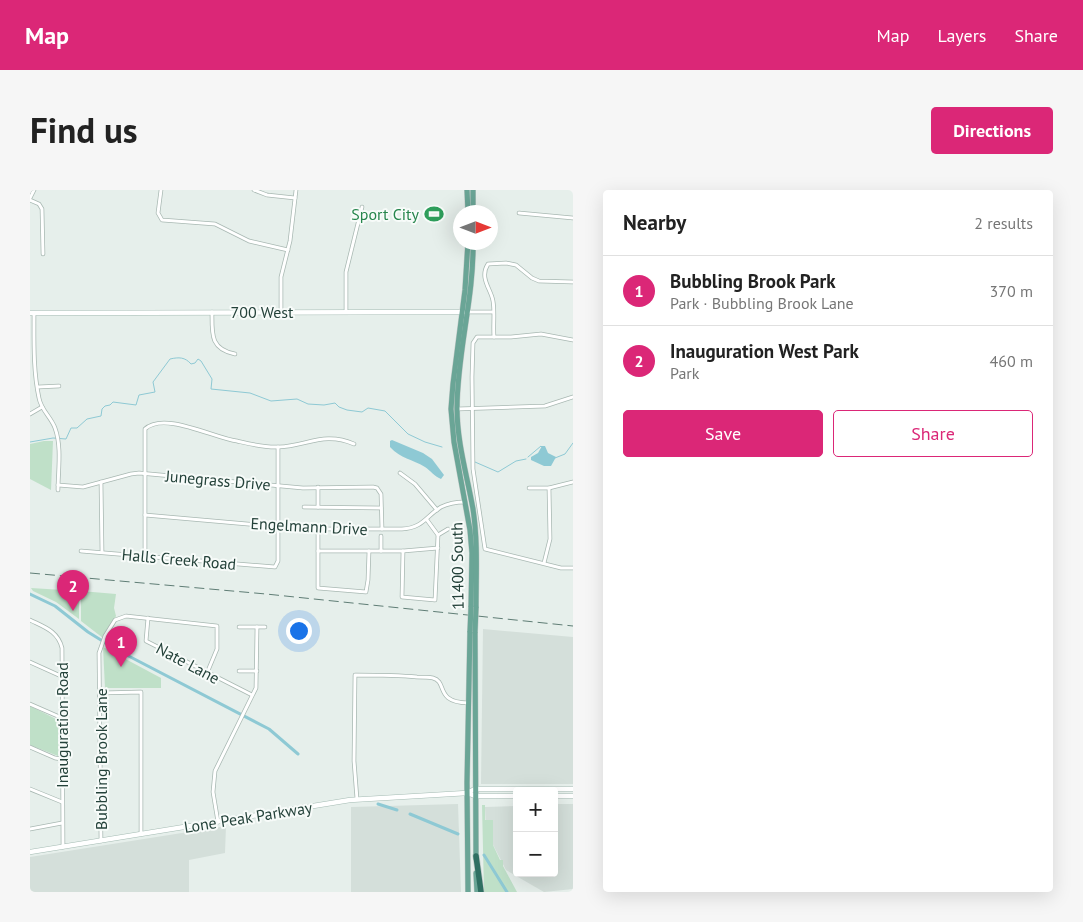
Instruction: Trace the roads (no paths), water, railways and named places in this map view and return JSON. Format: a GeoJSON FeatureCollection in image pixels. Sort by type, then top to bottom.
{"type":"FeatureCollection","features":[{"type":"Feature","properties":{"kind":"highway"},"geometry":{"type":"LineString","coordinates":[[476,856],[481,892]]}},
{"type":"Feature","properties":{"kind":"main road"},"geometry":{"type":"LineString","coordinates":[[467,190],[468,205]]}},
{"type":"Feature","properties":{"kind":"main road"},"geometry":{"type":"LineString","coordinates":[[473,190],[474,205]]}},
{"type":"Feature","properties":{"kind":"main road","name":"11400 South"},"geometry":{"type":"LineString","coordinates":[[468,250],[465,312],[457,409],[460,444],[476,532],[468,703],[468,892]]}},
{"type":"Feature","properties":{"kind":"main road","name":"11400 South"},"geometry":{"type":"LineString","coordinates":[[473,250],[452,409],[454,442],[466,502],[471,543],[473,608]]}},
{"type":"Feature","properties":{"kind":"main road","name":"700 West"},"geometry":{"type":"LineString","coordinates":[[32,313],[465,312]]}},
{"type":"Feature","properties":{"kind":"main road"},"geometry":{"type":"LineString","coordinates":[[466,502],[469,504],[472,525],[476,532]]}},
{"type":"Feature","properties":{"kind":"main road","name":"11400 South"},"geometry":{"type":"LineString","coordinates":[[472,632],[477,892]]}},
{"type":"Feature","properties":{"kind":"main road"},"geometry":{"type":"LineString","coordinates":[[467,793],[475,789],[573,790]]}},
{"type":"Feature","properties":{"kind":"main road"},"geometry":{"type":"LineString","coordinates":[[467,793],[475,796],[513,796]]}},
{"type":"Feature","properties":{"kind":"main road","name":"Lone Peak Parkway"},"geometry":{"type":"LineString","coordinates":[[30,852],[357,799],[467,793]]}},
{"type":"Feature","properties":{"kind":"main road"},"geometry":{"type":"LineString","coordinates":[[558,796],[573,796]]}},
{"type":"Feature","properties":{"kind":"street"},"geometry":{"type":"LineString","coordinates":[[34,190],[30,199],[42,209],[43,254]]}},
{"type":"Feature","properties":{"kind":"street"},"geometry":{"type":"LineString","coordinates":[[160,190],[158,214],[163,220],[215,224],[249,242],[288,250]]}},
{"type":"Feature","properties":{"kind":"street"},"geometry":{"type":"LineString","coordinates":[[254,190],[267,195],[295,198]]}},
{"type":"Feature","properties":{"kind":"street"},"geometry":{"type":"LineString","coordinates":[[281,312],[282,277],[288,250],[296,190]]}},
{"type":"Feature","properties":{"kind":"street"},"geometry":{"type":"LineString","coordinates":[[346,312],[346,272],[362,207]]}},
{"type":"Feature","properties":{"kind":"street"},"geometry":{"type":"LineString","coordinates":[[519,213],[573,218]]}},
{"type":"Feature","properties":{"kind":"street"},"geometry":{"type":"LineString","coordinates":[[494,337],[493,301],[485,280],[486,268],[490,263],[516,265],[532,278],[539,281],[573,282]]}},
{"type":"Feature","properties":{"kind":"street"},"geometry":{"type":"LineString","coordinates":[[212,312],[214,341],[222,350],[235,354]]}},
{"type":"Feature","properties":{"kind":"street","name":"700 West"},"geometry":{"type":"LineString","coordinates":[[465,312],[493,312]]}},
{"type":"Feature","properties":{"kind":"street"},"geometry":{"type":"LineString","coordinates":[[30,414],[40,410],[42,407],[32,343],[32,313]]}},
{"type":"Feature","properties":{"kind":"street"},"geometry":{"type":"LineString","coordinates":[[573,340],[541,334],[476,338],[472,363],[473,469],[485,549],[561,568],[573,568]]}},
{"type":"Feature","properties":{"kind":"street"},"geometry":{"type":"LineString","coordinates":[[38,386],[59,386]]}},
{"type":"Feature","properties":{"kind":"street"},"geometry":{"type":"LineString","coordinates":[[457,409],[548,405],[573,397]]}},
{"type":"Feature","properties":{"kind":"street","name":"Junegrass Drive"},"geometry":{"type":"LineString","coordinates":[[42,407],[54,424],[58,441],[58,488],[80,487],[130,474],[278,486],[373,487],[380,490],[381,508]]}},
{"type":"Feature","properties":{"kind":"street"},"geometry":{"type":"LineString","coordinates":[[145,556],[145,429],[153,424],[183,425],[231,440],[278,447],[327,438],[340,439],[354,444]]}},
{"type":"Feature","properties":{"kind":"street"},"geometry":{"type":"LineString","coordinates":[[278,447],[278,526]]}},
{"type":"Feature","properties":{"kind":"street"},"geometry":{"type":"LineString","coordinates":[[400,473],[416,484],[437,510]]}},
{"type":"Feature","properties":{"kind":"street"},"geometry":{"type":"LineString","coordinates":[[101,482],[102,552]]}},
{"type":"Feature","properties":{"kind":"street"},"geometry":{"type":"LineString","coordinates":[[529,488],[549,488],[573,482]]}},
{"type":"Feature","properties":{"kind":"street"},"geometry":{"type":"LineString","coordinates":[[318,487],[318,507]]}},
{"type":"Feature","properties":{"kind":"street"},"geometry":{"type":"LineString","coordinates":[[544,563],[550,539],[549,488]]}},
{"type":"Feature","properties":{"kind":"street","name":"Engelmann Drive"},"geometry":{"type":"LineString","coordinates":[[145,515],[318,529],[382,530],[411,528],[427,520],[446,504],[466,502]]}},
{"type":"Feature","properties":{"kind":"street"},"geometry":{"type":"LineString","coordinates":[[304,507],[381,508],[382,530]]}},
{"type":"Feature","properties":{"kind":"street"},"geometry":{"type":"LineString","coordinates":[[403,551],[402,597],[435,600],[438,535],[427,520]]}},
{"type":"Feature","properties":{"kind":"street","name":"Halls Creek Road"},"geometry":{"type":"LineString","coordinates":[[82,550],[272,567],[276,566],[278,562],[278,526]]}},
{"type":"Feature","properties":{"kind":"street"},"geometry":{"type":"LineString","coordinates":[[318,529],[318,588],[366,592],[369,551]]}},
{"type":"Feature","properties":{"kind":"street"},"geometry":{"type":"LineString","coordinates":[[438,535],[448,529]]}},
{"type":"Feature","properties":{"kind":"street"},"geometry":{"type":"LineString","coordinates":[[381,536],[381,551]]}},
{"type":"Feature","properties":{"kind":"street"},"geometry":{"type":"LineString","coordinates":[[318,551],[403,551],[438,548]]}},
{"type":"Feature","properties":{"kind":"street","name":"Bubbling Brook Lane"},"geometry":{"type":"LineString","coordinates":[[101,841],[100,653],[103,641],[115,620],[126,616],[148,618]]}},
{"type":"Feature","properties":{"kind":"street"},"geometry":{"type":"LineString","coordinates":[[148,618],[217,626],[217,649],[207,673]]}},
{"type":"Feature","properties":{"kind":"street","name":"Nate Lane"},"geometry":{"type":"LineString","coordinates":[[148,618],[146,641],[252,696]]}},
{"type":"Feature","properties":{"kind":"street","name":"Inauguration Road"},"geometry":{"type":"LineString","coordinates":[[30,620],[50,630],[59,640],[63,653],[63,847]]}},
{"type":"Feature","properties":{"kind":"street"},"geometry":{"type":"LineString","coordinates":[[239,627],[265,627]]}},
{"type":"Feature","properties":{"kind":"street"},"geometry":{"type":"LineString","coordinates":[[218,822],[213,792],[215,771],[257,682],[257,627]]}},
{"type":"Feature","properties":{"kind":"street"},"geometry":{"type":"LineString","coordinates":[[30,662],[63,677]]}},
{"type":"Feature","properties":{"kind":"street"},"geometry":{"type":"LineString","coordinates":[[239,671],[257,671]]}},
{"type":"Feature","properties":{"kind":"street"},"geometry":{"type":"LineString","coordinates":[[357,799],[354,761],[355,675],[395,675],[433,678],[439,682],[450,700],[468,703]]}},
{"type":"Feature","properties":{"kind":"street"},"geometry":{"type":"LineString","coordinates":[[100,693],[140,692],[141,835]]}},
{"type":"Feature","properties":{"kind":"street"},"geometry":{"type":"LineString","coordinates":[[30,704],[62,718]]}},
{"type":"Feature","properties":{"kind":"street"},"geometry":{"type":"LineString","coordinates":[[30,747],[55,758],[62,759]]}},
{"type":"Feature","properties":{"kind":"street"},"geometry":{"type":"LineString","coordinates":[[30,789],[62,802]]}},
{"type":"Feature","properties":{"kind":"street"},"geometry":{"type":"LineString","coordinates":[[30,829],[62,824]]}},
{"type":"Feature","properties":{"kind":"water"},"geometry":{"type":"Polygon","coordinates":[[[392,440],[423,453],[432,459],[444,475],[441,479],[425,467],[398,454],[390,447],[390,441],[392,440]]]}},
{"type":"Feature","properties":{"kind":"water"},"geometry":{"type":"Polygon","coordinates":[[[542,446],[545,446],[548,453],[556,457],[551,466],[544,466],[531,460],[531,457],[538,453],[542,446]]]}},
{"type":"Feature","properties":{"kind":"waterway"},"geometry":{"type":"LineString","coordinates":[[30,442],[53,438],[66,439],[71,428],[77,428],[87,419],[101,416],[102,409],[113,402],[136,405],[139,395],[155,392],[153,382],[170,359],[179,358],[191,364],[195,363],[198,359],[201,361],[212,379],[211,389],[250,393],[271,401],[297,399],[308,404],[324,405],[335,403],[347,410],[362,412],[368,408],[385,411],[408,434],[442,447]]}},
{"type":"Feature","properties":{"kind":"waterway"},"geometry":{"type":"LineString","coordinates":[[555,458],[565,454],[573,443]]}},
{"type":"Feature","properties":{"kind":"waterway"},"geometry":{"type":"LineString","coordinates":[[528,457],[542,447]]}},
{"type":"Feature","properties":{"kind":"waterway"},"geometry":{"type":"LineString","coordinates":[[475,462],[498,472],[516,461],[526,459]]}},
{"type":"Feature","properties":{"kind":"waterway"},"geometry":{"type":"LineString","coordinates":[[30,594],[55,606],[88,632],[117,650],[269,729],[298,754]]}},
{"type":"Feature","properties":{"kind":"waterway"},"geometry":{"type":"LineString","coordinates":[[378,804],[397,810]]}},
{"type":"Feature","properties":{"kind":"waterway"},"geometry":{"type":"LineString","coordinates":[[410,814],[458,834]]}},
{"type":"Feature","properties":{"kind":"waterway"},"geometry":{"type":"LineString","coordinates":[[484,855],[507,892]]}},
{"type":"Feature","properties":{"kind":"railway"},"geometry":{"type":"LineString","coordinates":[[30,573],[266,594],[573,626]]}},
{"type":"Feature","properties":{"kind":"place","name":"Sport City"},"geometry":{"type":"Point","coordinates":[434,214]}},
{"type":"Feature","properties":{"kind":"place","name":"Inauguration West Park"},"geometry":{"type":"Point","coordinates":[73,611]}},
{"type":"Feature","properties":{"kind":"place","name":"Bubbling Brook Park"},"geometry":{"type":"Point","coordinates":[121,667]}}]}
